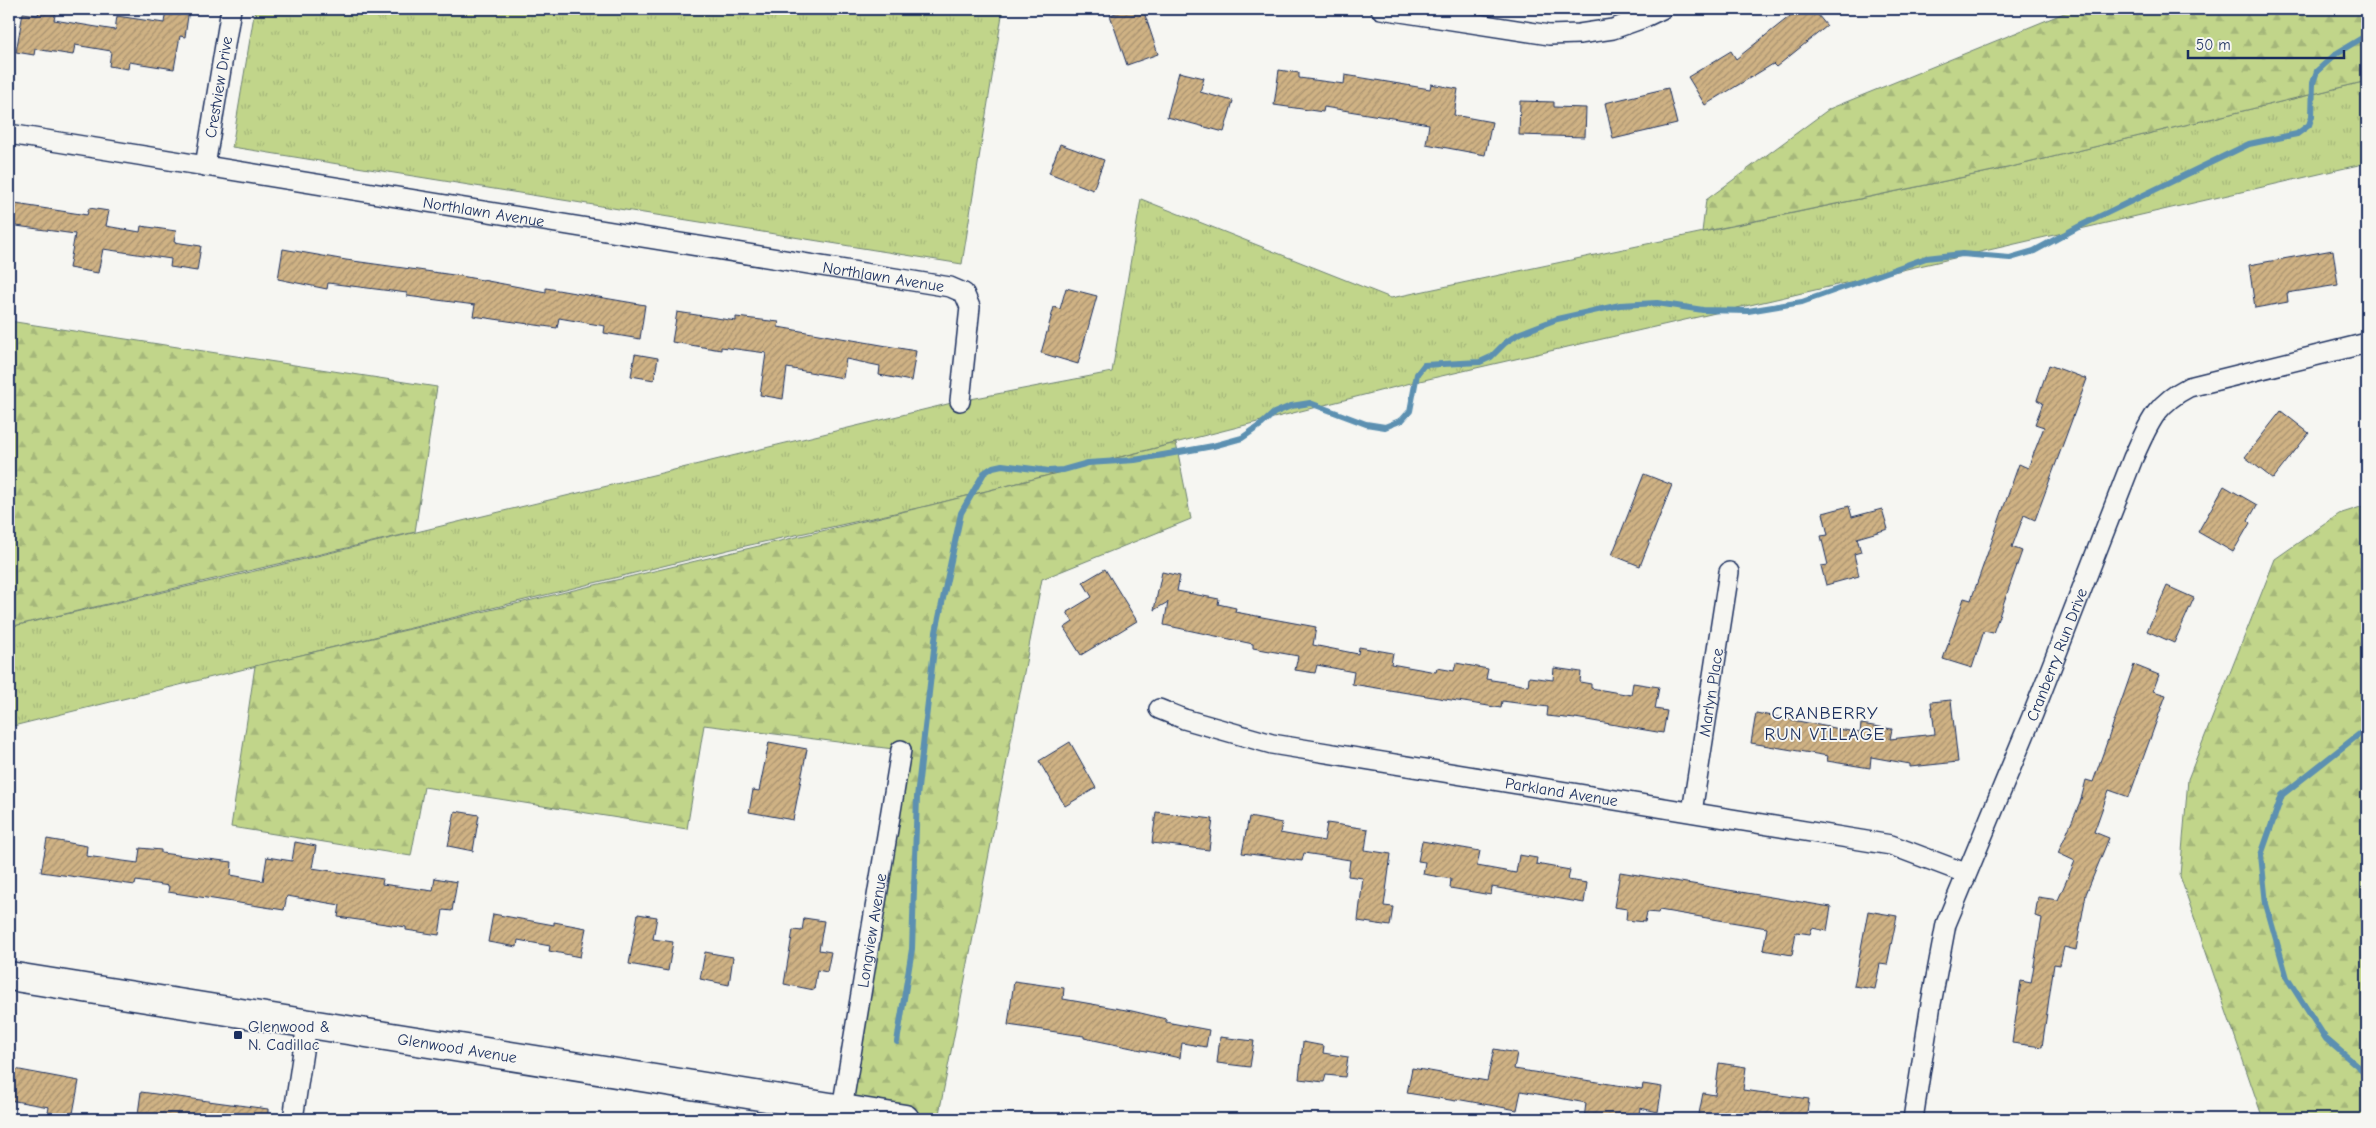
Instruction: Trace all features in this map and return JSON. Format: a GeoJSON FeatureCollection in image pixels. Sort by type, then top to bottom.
{"type":"FeatureCollection","features":[{"type":"Feature","properties":{"kind":"street","name":"Crestview Drive"},"geometry":{"type":"LineString","coordinates":[[205,166],[231,9]]}},
{"type":"Feature","properties":{"kind":"street"},"geometry":{"type":"LineString","coordinates":[[1381,9],[1549,35],[1579,34],[1612,29],[1662,9]]}},
{"type":"Feature","properties":{"kind":"street","name":"Northlawn Avenue"},"geometry":{"type":"LineString","coordinates":[[9,134],[914,280],[958,290],[964,293],[970,307],[960,402]]}},
{"type":"Feature","properties":{"kind":"street","name":"Cranberry Run Drive"},"geometry":{"type":"LineString","coordinates":[[1913,1119],[1930,1004],[1946,924],[2033,714],[2133,458],[2151,420],[2170,396],[2189,387],[2367,343]]}},
{"type":"Feature","properties":{"kind":"street","name":"Marlyn Place"},"geometry":{"type":"LineString","coordinates":[[1692,812],[1729,572]]}},
{"type":"Feature","properties":{"kind":"street","name":"Parkland Avenue"},"geometry":{"type":"LineString","coordinates":[[1159,709],[1193,722],[1272,744],[1458,776],[1891,845],[1966,873]]}},
{"type":"Feature","properties":{"kind":"street","name":"Longview Avenue"},"geometry":{"type":"LineString","coordinates":[[842,1109],[901,750]]}},
{"type":"Feature","properties":{"kind":"street","name":"Glenwood Avenue"},"geometry":{"type":"LineString","coordinates":[[9,976],[906,1119]]}},
{"type":"Feature","properties":{"kind":"street"},"geometry":{"type":"LineString","coordinates":[[293,1119],[307,1024]]}},
{"type":"Feature","properties":{"kind":"green space"},"geometry":{"type":"Polygon","coordinates":[[[255,9],[1003,9],[962,264],[232,147],[255,9]]]}},
{"type":"Feature","properties":{"kind":"green space"},"geometry":{"type":"Polygon","coordinates":[[[2074,9],[2367,9],[2367,81],[2007,168],[1702,232],[1706,200],[1829,109],[2074,9]]]}},
{"type":"Feature","properties":{"kind":"green space"},"geometry":{"type":"Polygon","coordinates":[[[2367,81],[2367,163],[1411,383],[931,505],[732,549],[9,727],[9,627],[234,576],[960,401],[1112,372],[1141,199],[1391,298],[2007,168],[2367,81]]]}},
{"type":"Feature","properties":{"kind":"green space"},"geometry":{"type":"Polygon","coordinates":[[[9,321],[437,387],[415,532],[9,627],[9,321]]]}},
{"type":"Feature","properties":{"kind":"green space"},"geometry":{"type":"Polygon","coordinates":[[[1176,443],[1191,519],[1042,579],[938,1119],[905,1119],[842,1109],[901,750],[704,725],[687,829],[424,787],[411,856],[231,827],[255,666],[931,505],[1176,443]]]}},
{"type":"Feature","properties":{"kind":"green space"},"geometry":{"type":"Polygon","coordinates":[[[2367,505],[2367,1119],[2263,1119],[2180,876],[2188,779],[2275,559],[2339,514],[2367,505]]]}},
{"type":"Feature","properties":{"kind":"building"},"geometry":{"type":"Polygon","coordinates":[[[39,9],[56,11],[54,20],[115,30],[117,16],[164,23],[166,9],[189,9],[185,37],[180,36],[174,69],[129,62],[128,69],[109,66],[111,51],[75,45],[73,55],[35,49],[34,55],[16,52],[23,13],[38,15],[39,9]]]}},
{"type":"Feature","properties":{"kind":"building"},"geometry":{"type":"Polygon","coordinates":[[[1127,9],[1143,9],[1158,54],[1127,65],[1110,15],[1127,9]]]}},
{"type":"Feature","properties":{"kind":"building"},"geometry":{"type":"Polygon","coordinates":[[[1799,9],[1813,9],[1827,26],[1776,67],[1773,64],[1705,105],[1688,77],[1731,51],[1736,59],[1799,9]]]}},
{"type":"Feature","properties":{"kind":"building"},"geometry":{"type":"Polygon","coordinates":[[[1279,70],[1299,73],[1299,78],[1344,84],[1345,75],[1430,89],[1431,84],[1458,89],[1454,115],[1492,122],[1485,155],[1426,144],[1429,124],[1324,107],[1323,112],[1274,105],[1279,70]]]}},
{"type":"Feature","properties":{"kind":"building"},"geometry":{"type":"Polygon","coordinates":[[[1179,72],[1204,78],[1200,92],[1233,101],[1224,132],[1167,117],[1179,72]]]}},
{"type":"Feature","properties":{"kind":"building"},"geometry":{"type":"Polygon","coordinates":[[[1668,88],[1677,124],[1613,139],[1605,103],[1668,88]]]}},
{"type":"Feature","properties":{"kind":"building"},"geometry":{"type":"Polygon","coordinates":[[[1520,101],[1554,102],[1554,107],[1586,108],[1585,137],[1519,135],[1520,101]]]}},
{"type":"Feature","properties":{"kind":"building"},"geometry":{"type":"Polygon","coordinates":[[[1060,144],[1104,160],[1093,190],[1049,173],[1060,144]]]}},
{"type":"Feature","properties":{"kind":"building"},"geometry":{"type":"Polygon","coordinates":[[[9,203],[87,215],[89,208],[109,211],[106,226],[140,232],[141,226],[176,231],[174,242],[201,246],[197,271],[170,267],[171,259],[103,249],[98,273],[69,268],[75,234],[9,225],[9,203]]]}},
{"type":"Feature","properties":{"kind":"building"},"geometry":{"type":"Polygon","coordinates":[[[283,249],[461,276],[546,292],[546,288],[645,305],[640,339],[604,333],[605,326],[559,318],[557,328],[473,316],[475,305],[407,296],[407,293],[328,283],[327,289],[278,279],[283,249]]]}},
{"type":"Feature","properties":{"kind":"building"},"geometry":{"type":"Polygon","coordinates":[[[2333,250],[2338,285],[2287,293],[2288,302],[2255,308],[2249,265],[2333,250]]]}},
{"type":"Feature","properties":{"kind":"building"},"geometry":{"type":"Polygon","coordinates":[[[1066,288],[1097,296],[1078,364],[1041,353],[1054,307],[1060,309],[1066,288]]]}},
{"type":"Feature","properties":{"kind":"building"},"geometry":{"type":"Polygon","coordinates":[[[677,312],[736,321],[736,317],[779,322],[778,327],[916,351],[911,381],[879,375],[880,366],[846,359],[843,378],[787,368],[783,399],[760,395],[766,353],[721,347],[721,350],[672,342],[677,312]]]}},
{"type":"Feature","properties":{"kind":"building"},"geometry":{"type":"Polygon","coordinates":[[[635,354],[658,358],[654,380],[631,376],[635,354]]]}},
{"type":"Feature","properties":{"kind":"building"},"geometry":{"type":"Polygon","coordinates":[[[2049,365],[2087,379],[2035,520],[2024,515],[2012,547],[2022,551],[1993,633],[1984,631],[1972,668],[1943,659],[1964,598],[1971,600],[2019,464],[2028,468],[2044,427],[2035,424],[2043,403],[2037,400],[2049,365]]]}},
{"type":"Feature","properties":{"kind":"building"},"geometry":{"type":"Polygon","coordinates":[[[2281,411],[2309,433],[2273,479],[2245,457],[2281,411]]]}},
{"type":"Feature","properties":{"kind":"building"},"geometry":{"type":"Polygon","coordinates":[[[1644,474],[1672,485],[1640,566],[1612,555],[1644,474]]]}},
{"type":"Feature","properties":{"kind":"building"},"geometry":{"type":"Polygon","coordinates":[[[2224,486],[2257,505],[2248,521],[2250,523],[2233,552],[2198,532],[2224,486]]]}},
{"type":"Feature","properties":{"kind":"building"},"geometry":{"type":"Polygon","coordinates":[[[1849,506],[1852,517],[1882,509],[1888,529],[1857,538],[1861,552],[1854,554],[1859,576],[1826,585],[1821,566],[1828,565],[1821,536],[1828,535],[1823,513],[1849,506]]]}},
{"type":"Feature","properties":{"kind":"building"},"geometry":{"type":"Polygon","coordinates":[[[1105,569],[1137,621],[1081,655],[1064,628],[1073,622],[1067,612],[1092,597],[1083,582],[1105,569]]]}},
{"type":"Feature","properties":{"kind":"building"},"geometry":{"type":"Polygon","coordinates":[[[1162,572],[1180,576],[1177,591],[1219,599],[1218,604],[1236,608],[1235,612],[1316,627],[1313,645],[1358,654],[1359,647],[1393,653],[1391,664],[1436,672],[1437,668],[1454,671],[1456,663],[1488,669],[1486,679],[1528,686],[1529,677],[1553,680],[1554,668],[1581,672],[1580,682],[1591,684],[1591,688],[1631,695],[1633,683],[1659,687],[1655,709],[1667,711],[1663,733],[1575,718],[1547,716],[1548,707],[1502,701],[1501,708],[1352,684],[1354,672],[1317,665],[1315,673],[1295,670],[1298,656],[1253,648],[1253,644],[1164,625],[1168,602],[1154,610],[1162,572]]]}},
{"type":"Feature","properties":{"kind":"building"},"geometry":{"type":"Polygon","coordinates":[[[2167,586],[2194,598],[2174,643],[2147,631],[2167,586]]]}},
{"type":"Feature","properties":{"kind":"building"},"geometry":{"type":"Polygon","coordinates":[[[2134,665],[2159,675],[2153,691],[2166,695],[2129,797],[2109,790],[2094,832],[2109,838],[2086,894],[2076,950],[2064,947],[2060,965],[2054,964],[2042,1047],[2012,1043],[2021,981],[2031,983],[2042,918],[2035,916],[2038,897],[2058,900],[2075,861],[2058,853],[2080,803],[2086,780],[2093,782],[2134,665]]]}},
{"type":"Feature","properties":{"kind":"building"},"geometry":{"type":"Polygon","coordinates":[[[1951,700],[1958,762],[1910,767],[1910,764],[1871,757],[1870,768],[1827,761],[1828,756],[1751,743],[1756,713],[1860,733],[1861,724],[1892,729],[1890,739],[1935,734],[1931,702],[1951,700]]]}},
{"type":"Feature","properties":{"kind":"building"},"geometry":{"type":"Polygon","coordinates":[[[769,742],[807,749],[793,820],[749,812],[753,790],[759,791],[769,742]]]}},
{"type":"Feature","properties":{"kind":"building"},"geometry":{"type":"Polygon","coordinates":[[[1070,742],[1096,788],[1065,806],[1039,761],[1070,742]]]}},
{"type":"Feature","properties":{"kind":"building"},"geometry":{"type":"Polygon","coordinates":[[[455,811],[479,815],[473,851],[448,846],[455,811]]]}},
{"type":"Feature","properties":{"kind":"building"},"geometry":{"type":"Polygon","coordinates":[[[1156,812],[1213,819],[1209,850],[1152,843],[1156,812]]]}},
{"type":"Feature","properties":{"kind":"building"},"geometry":{"type":"Polygon","coordinates":[[[1249,817],[1282,823],[1280,833],[1324,841],[1327,823],[1368,829],[1365,850],[1391,854],[1384,906],[1393,907],[1390,926],[1358,921],[1363,878],[1348,876],[1350,860],[1304,853],[1302,861],[1242,853],[1249,817]]]}},
{"type":"Feature","properties":{"kind":"building"},"geometry":{"type":"Polygon","coordinates":[[[47,839],[87,846],[86,856],[138,863],[140,848],[161,850],[161,853],[232,862],[231,875],[263,881],[267,857],[292,861],[295,842],[316,846],[312,868],[383,879],[382,884],[433,891],[435,878],[457,882],[452,911],[443,910],[439,935],[406,930],[406,927],[338,917],[340,905],[287,896],[284,910],[168,892],[169,886],[136,881],[135,885],[41,872],[47,839]]]}},
{"type":"Feature","properties":{"kind":"building"},"geometry":{"type":"Polygon","coordinates":[[[1422,841],[1480,851],[1477,866],[1516,873],[1519,855],[1537,858],[1536,864],[1570,870],[1568,880],[1587,883],[1584,903],[1492,887],[1491,895],[1450,888],[1451,879],[1423,874],[1425,862],[1418,861],[1422,841]]]}},
{"type":"Feature","properties":{"kind":"building"},"geometry":{"type":"Polygon","coordinates":[[[1620,872],[1831,907],[1827,931],[1812,928],[1810,934],[1796,932],[1792,955],[1763,950],[1767,928],[1659,910],[1658,913],[1647,912],[1645,922],[1626,920],[1627,909],[1614,907],[1620,872]]]}},
{"type":"Feature","properties":{"kind":"building"},"geometry":{"type":"Polygon","coordinates":[[[1868,911],[1897,916],[1887,965],[1880,964],[1875,989],[1854,986],[1868,911]]]}},
{"type":"Feature","properties":{"kind":"building"},"geometry":{"type":"Polygon","coordinates":[[[493,914],[554,925],[554,922],[586,928],[580,957],[549,951],[550,946],[518,940],[517,947],[488,942],[493,914]]]}},
{"type":"Feature","properties":{"kind":"building"},"geometry":{"type":"Polygon","coordinates":[[[638,914],[657,917],[653,939],[673,942],[668,971],[629,964],[638,914]]]}},
{"type":"Feature","properties":{"kind":"building"},"geometry":{"type":"Polygon","coordinates":[[[804,918],[824,921],[819,950],[831,952],[827,972],[817,970],[814,990],[784,984],[793,930],[802,931],[804,918]]]}},
{"type":"Feature","properties":{"kind":"building"},"geometry":{"type":"Polygon","coordinates":[[[705,952],[733,957],[729,985],[700,979],[705,952]]]}},
{"type":"Feature","properties":{"kind":"building"},"geometry":{"type":"Polygon","coordinates":[[[1014,981],[1064,988],[1063,999],[1132,1011],[1166,1019],[1166,1022],[1209,1030],[1206,1047],[1182,1043],[1180,1058],[1084,1038],[1084,1036],[1008,1025],[1014,981]]]}},
{"type":"Feature","properties":{"kind":"building"},"geometry":{"type":"Polygon","coordinates":[[[1220,1037],[1254,1041],[1250,1067],[1217,1063],[1220,1037]]]}},
{"type":"Feature","properties":{"kind":"building"},"geometry":{"type":"Polygon","coordinates":[[[1303,1042],[1324,1046],[1323,1053],[1348,1057],[1345,1077],[1326,1075],[1324,1082],[1299,1079],[1303,1042]]]}},
{"type":"Feature","properties":{"kind":"building"},"geometry":{"type":"Polygon","coordinates":[[[1494,1049],[1517,1053],[1514,1069],[1642,1089],[1643,1084],[1662,1087],[1658,1112],[1640,1108],[1638,1119],[1584,1119],[1586,1103],[1521,1091],[1517,1110],[1456,1099],[1456,1101],[1407,1093],[1412,1068],[1487,1081],[1494,1049]]]}},
{"type":"Feature","properties":{"kind":"building"},"geometry":{"type":"Polygon","coordinates":[[[1719,1063],[1746,1067],[1743,1090],[1809,1099],[1806,1119],[1698,1119],[1703,1093],[1715,1095],[1719,1063]]]}},
{"type":"Feature","properties":{"kind":"building"},"geometry":{"type":"Polygon","coordinates":[[[9,1068],[79,1081],[72,1119],[47,1119],[49,1107],[9,1100],[9,1068]]]}},
{"type":"Feature","properties":{"kind":"building"},"geometry":{"type":"Polygon","coordinates":[[[141,1092],[268,1109],[268,1119],[160,1119],[138,1114],[141,1092]]]}},
{"type":"Feature","properties":{"kind":"waterway"},"geometry":{"type":"LineString","coordinates":[[897,1042],[912,949],[917,797],[936,632],[961,513],[984,473],[993,467],[1002,465],[1049,471],[1063,470],[1088,463],[1135,460],[1213,446],[1242,438],[1274,413],[1291,406],[1310,403],[1366,424],[1385,427],[1402,420],[1410,411],[1417,374],[1424,365],[1480,362],[1491,357],[1505,343],[1518,334],[1557,319],[1620,305],[1657,303],[1703,310],[1748,311],[1802,302],[1926,258],[1962,254],[2010,258],[2034,251],[2080,226],[2249,144],[2297,134],[2309,125],[2312,116],[2313,83],[2317,71],[2337,53],[2367,35]]}},
{"type":"Feature","properties":{"kind":"waterway"},"geometry":{"type":"LineString","coordinates":[[2367,728],[2282,795],[2261,855],[2266,904],[2287,978],[2326,1039],[2367,1074]]}},
{"type":"Feature","properties":{"kind":"place","name":"Glenwood & N. Cadillac"},"geometry":{"type":"Point","coordinates":[238,1035]}},
{"type":"Feature","properties":{"kind":"district","name":"CRANBERRY RUN VILLAGE"},"geometry":{"type":"Point","coordinates":[1825,723]}}]}
